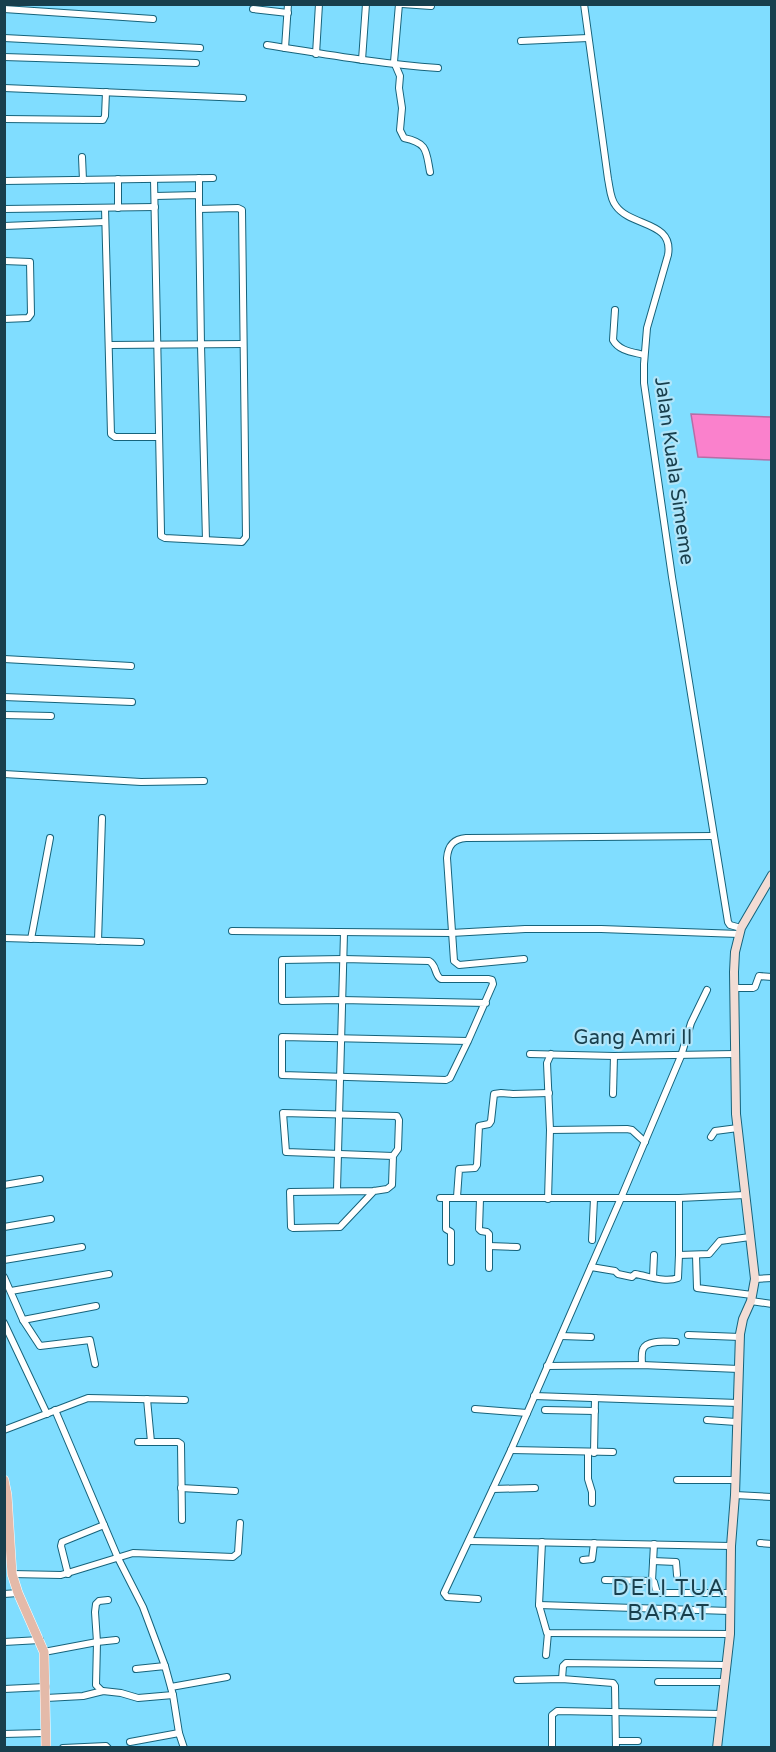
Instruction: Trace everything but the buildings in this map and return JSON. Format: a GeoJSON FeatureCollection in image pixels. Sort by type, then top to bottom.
{"type":"FeatureCollection","features":[{"type":"Feature","properties":{"kind":"main road"},"geometry":{"type":"LineString","coordinates":[[717,1748],[730,1635],[731,1546],[735,1495],[740,1337],[755,1279],[738,1128],[734,962],[740,931],[771,875]]}},
{"type":"Feature","properties":{"kind":"main road"},"geometry":{"type":"LineString","coordinates":[[4,1480],[12,1574],[44,1652],[46,1748]]}},
{"type":"Feature","properties":{"kind":"street"},"geometry":{"type":"LineString","coordinates":[[285,48],[288,4]]}},
{"type":"Feature","properties":{"kind":"street"},"geometry":{"type":"LineString","coordinates":[[316,54],[319,4]]}},
{"type":"Feature","properties":{"kind":"street"},"geometry":{"type":"LineString","coordinates":[[362,60],[366,4]]}},
{"type":"Feature","properties":{"kind":"street"},"geometry":{"type":"LineString","coordinates":[[430,172],[423,146],[404,138],[401,133],[402,108],[399,76],[395,65],[400,4],[431,6]]}},
{"type":"Feature","properties":{"kind":"street","name":"Jalan Kuala Simeme"},"geometry":{"type":"LineString","coordinates":[[584,4],[613,201],[622,213],[664,234],[669,242],[668,255],[647,328],[644,383],[728,922],[740,931]]}},
{"type":"Feature","properties":{"kind":"street"},"geometry":{"type":"LineString","coordinates":[[4,9],[153,19]]}},
{"type":"Feature","properties":{"kind":"street"},"geometry":{"type":"LineString","coordinates":[[253,9],[288,13]]}},
{"type":"Feature","properties":{"kind":"street"},"geometry":{"type":"LineString","coordinates":[[4,38],[200,48]]}},
{"type":"Feature","properties":{"kind":"street"},"geometry":{"type":"LineString","coordinates":[[521,41],[588,38]]}},
{"type":"Feature","properties":{"kind":"street"},"geometry":{"type":"LineString","coordinates":[[267,45],[395,65],[438,68]]}},
{"type":"Feature","properties":{"kind":"street"},"geometry":{"type":"LineString","coordinates":[[4,57],[196,63]]}},
{"type":"Feature","properties":{"kind":"street"},"geometry":{"type":"LineString","coordinates":[[4,88],[243,98]]}},
{"type":"Feature","properties":{"kind":"street"},"geometry":{"type":"LineString","coordinates":[[4,119],[103,120],[106,92]]}},
{"type":"Feature","properties":{"kind":"street"},"geometry":{"type":"LineString","coordinates":[[82,157],[83,180]]}},
{"type":"Feature","properties":{"kind":"street"},"geometry":{"type":"LineString","coordinates":[[154,178],[162,537],[239,542],[244,541],[246,537],[242,210],[238,207],[199,208]]}},
{"type":"Feature","properties":{"kind":"street"},"geometry":{"type":"LineString","coordinates":[[199,178],[206,540]]}},
{"type":"Feature","properties":{"kind":"street"},"geometry":{"type":"LineString","coordinates":[[4,181],[213,178]]}},
{"type":"Feature","properties":{"kind":"street"},"geometry":{"type":"LineString","coordinates":[[118,179],[118,208]]}},
{"type":"Feature","properties":{"kind":"street"},"geometry":{"type":"LineString","coordinates":[[155,196],[199,195]]}},
{"type":"Feature","properties":{"kind":"street"},"geometry":{"type":"LineString","coordinates":[[4,209],[155,207]]}},
{"type":"Feature","properties":{"kind":"street"},"geometry":{"type":"LineString","coordinates":[[105,208],[112,436],[159,436]]}},
{"type":"Feature","properties":{"kind":"street"},"geometry":{"type":"LineString","coordinates":[[4,226],[105,222]]}},
{"type":"Feature","properties":{"kind":"street"},"geometry":{"type":"LineString","coordinates":[[4,261],[30,262],[32,314],[28,318],[4,319]]}},
{"type":"Feature","properties":{"kind":"street"},"geometry":{"type":"LineString","coordinates":[[615,310],[614,343],[622,349],[644,355]]}},
{"type":"Feature","properties":{"kind":"street"},"geometry":{"type":"LineString","coordinates":[[109,345],[243,344]]}},
{"type":"Feature","properties":{"kind":"street"},"geometry":{"type":"LineString","coordinates":[[4,659],[131,666]]}},
{"type":"Feature","properties":{"kind":"street"},"geometry":{"type":"LineString","coordinates":[[4,697],[132,702]]}},
{"type":"Feature","properties":{"kind":"street"},"geometry":{"type":"LineString","coordinates":[[4,715],[51,716]]}},
{"type":"Feature","properties":{"kind":"street"},"geometry":{"type":"LineString","coordinates":[[4,774],[141,782],[204,781]]}},
{"type":"Feature","properties":{"kind":"street"},"geometry":{"type":"LineString","coordinates":[[98,941],[102,818]]}},
{"type":"Feature","properties":{"kind":"street"},"geometry":{"type":"LineString","coordinates":[[524,959],[456,964],[454,962],[447,858],[448,848],[455,841],[466,838],[713,836]]}},
{"type":"Feature","properties":{"kind":"street"},"geometry":{"type":"LineString","coordinates":[[31,939],[50,838]]}},
{"type":"Feature","properties":{"kind":"street"},"geometry":{"type":"LineString","coordinates":[[232,931],[451,933],[525,929],[601,929],[740,931]]}},
{"type":"Feature","properties":{"kind":"street"},"geometry":{"type":"LineString","coordinates":[[337,1190],[344,933]]}},
{"type":"Feature","properties":{"kind":"street"},"geometry":{"type":"LineString","coordinates":[[4,938],[141,942]]}},
{"type":"Feature","properties":{"kind":"street"},"geometry":{"type":"LineString","coordinates":[[468,1041],[282,1037],[282,1075],[446,1080],[452,1076],[486,1003],[493,984],[490,980],[441,979],[429,962],[343,959],[285,959],[282,961],[282,1001],[486,1003]]}},
{"type":"Feature","properties":{"kind":"street"},"geometry":{"type":"LineString","coordinates":[[735,988],[755,987],[759,976],[771,977]]}},
{"type":"Feature","properties":{"kind":"street"},"geometry":{"type":"LineString","coordinates":[[478,1599],[447,1597],[444,1593],[561,1336],[645,1142],[681,1056],[691,1023],[707,990]]}},
{"type":"Feature","properties":{"kind":"street","name":"Gang Amri II"},"geometry":{"type":"LineString","coordinates":[[530,1054],[681,1056],[735,1054]]}},
{"type":"Feature","properties":{"kind":"street"},"geometry":{"type":"LineString","coordinates":[[548,1199],[550,1130],[547,1063],[551,1054]]}},
{"type":"Feature","properties":{"kind":"street"},"geometry":{"type":"LineString","coordinates":[[613,1094],[614,1056]]}},
{"type":"Feature","properties":{"kind":"street"},"geometry":{"type":"LineString","coordinates":[[457,1197],[459,1169],[475,1168],[477,1165],[479,1126],[490,1122],[494,1094],[549,1093]]}},
{"type":"Feature","properties":{"kind":"street"},"geometry":{"type":"LineString","coordinates":[[374,1191],[340,1227],[293,1228],[290,1226],[290,1192],[374,1191],[387,1189],[392,1185],[393,1156],[398,1149],[399,1120],[397,1116],[283,1113],[286,1152],[393,1156]]}},
{"type":"Feature","properties":{"kind":"street"},"geometry":{"type":"LineString","coordinates":[[711,1137],[715,1131],[738,1128]]}},
{"type":"Feature","properties":{"kind":"street"},"geometry":{"type":"LineString","coordinates":[[550,1130],[627,1129],[632,1130],[645,1142]]}},
{"type":"Feature","properties":{"kind":"street"},"geometry":{"type":"LineString","coordinates":[[4,1185],[40,1179]]}},
{"type":"Feature","properties":{"kind":"street"},"geometry":{"type":"LineString","coordinates":[[451,1262],[451,1232],[446,1229],[443,1198],[594,1199],[746,1195]]}},
{"type":"Feature","properties":{"kind":"street"},"geometry":{"type":"LineString","coordinates":[[480,1198],[479,1229],[489,1233],[489,1268]]}},
{"type":"Feature","properties":{"kind":"street"},"geometry":{"type":"LineString","coordinates":[[591,1267],[615,1271],[618,1274],[632,1277],[634,1274],[674,1280],[678,1278],[679,1198]]}},
{"type":"Feature","properties":{"kind":"street"},"geometry":{"type":"LineString","coordinates":[[592,1240],[594,1199]]}},
{"type":"Feature","properties":{"kind":"street"},"geometry":{"type":"LineString","coordinates":[[4,1227],[51,1219]]}},
{"type":"Feature","properties":{"kind":"street"},"geometry":{"type":"LineString","coordinates":[[679,1255],[711,1253],[720,1241],[750,1238]]}},
{"type":"Feature","properties":{"kind":"street"},"geometry":{"type":"LineString","coordinates":[[489,1246],[517,1247]]}},
{"type":"Feature","properties":{"kind":"street"},"geometry":{"type":"LineString","coordinates":[[4,1260],[82,1247]]}},
{"type":"Feature","properties":{"kind":"street"},"geometry":{"type":"LineString","coordinates":[[653,1277],[654,1255]]}},
{"type":"Feature","properties":{"kind":"street"},"geometry":{"type":"LineString","coordinates":[[696,1255],[697,1288],[771,1304]]}},
{"type":"Feature","properties":{"kind":"street"},"geometry":{"type":"LineString","coordinates":[[11,1291],[108,1274]]}},
{"type":"Feature","properties":{"kind":"street"},"geometry":{"type":"LineString","coordinates":[[4,1277],[23,1320],[40,1346],[90,1340],[95,1364]]}},
{"type":"Feature","properties":{"kind":"street"},"geometry":{"type":"LineString","coordinates":[[755,1279],[771,1278]]}},
{"type":"Feature","properties":{"kind":"street"},"geometry":{"type":"LineString","coordinates":[[23,1320],[96,1306]]}},
{"type":"Feature","properties":{"kind":"street"},"geometry":{"type":"LineString","coordinates":[[4,1323],[47,1414]]}},
{"type":"Feature","properties":{"kind":"street"},"geometry":{"type":"LineString","coordinates":[[688,1335],[740,1337]]}},
{"type":"Feature","properties":{"kind":"street"},"geometry":{"type":"LineString","coordinates":[[561,1336],[591,1337]]}},
{"type":"Feature","properties":{"kind":"street"},"geometry":{"type":"LineString","coordinates":[[642,1365],[645,1347],[658,1342],[676,1342]]}},
{"type":"Feature","properties":{"kind":"street"},"geometry":{"type":"LineString","coordinates":[[547,1366],[642,1365],[739,1369]]}},
{"type":"Feature","properties":{"kind":"street"},"geometry":{"type":"LineString","coordinates":[[534,1396],[738,1403]]}},
{"type":"Feature","properties":{"kind":"street"},"geometry":{"type":"LineString","coordinates":[[4,1430],[94,1397],[185,1400]]}},
{"type":"Feature","properties":{"kind":"street"},"geometry":{"type":"LineString","coordinates":[[592,1503],[592,1492],[588,1479],[596,1398]]}},
{"type":"Feature","properties":{"kind":"street"},"geometry":{"type":"LineString","coordinates":[[147,1399],[151,1442]]}},
{"type":"Feature","properties":{"kind":"street"},"geometry":{"type":"LineString","coordinates":[[475,1409],[527,1413]]}},
{"type":"Feature","properties":{"kind":"street"},"geometry":{"type":"LineString","coordinates":[[56,1410],[118,1558],[143,1607],[165,1666],[184,1748]]}},
{"type":"Feature","properties":{"kind":"street"},"geometry":{"type":"LineString","coordinates":[[545,1410],[595,1411]]}},
{"type":"Feature","properties":{"kind":"street"},"geometry":{"type":"LineString","coordinates":[[706,1420],[736,1422]]}},
{"type":"Feature","properties":{"kind":"street"},"geometry":{"type":"LineString","coordinates":[[138,1442],[180,1443],[182,1520]]}},
{"type":"Feature","properties":{"kind":"street"},"geometry":{"type":"LineString","coordinates":[[511,1450],[613,1452]]}},
{"type":"Feature","properties":{"kind":"street"},"geometry":{"type":"LineString","coordinates":[[677,1480],[735,1480]]}},
{"type":"Feature","properties":{"kind":"street"},"geometry":{"type":"LineString","coordinates":[[181,1488],[235,1491]]}},
{"type":"Feature","properties":{"kind":"street"},"geometry":{"type":"LineString","coordinates":[[493,1489],[535,1488]]}},
{"type":"Feature","properties":{"kind":"street"},"geometry":{"type":"LineString","coordinates":[[735,1495],[771,1497]]}},
{"type":"Feature","properties":{"kind":"street"},"geometry":{"type":"LineString","coordinates":[[12,1574],[68,1574],[133,1553],[233,1557],[238,1552],[240,1523]]}},
{"type":"Feature","properties":{"kind":"street"},"geometry":{"type":"LineString","coordinates":[[68,1574],[62,1542],[104,1526]]}},
{"type":"Feature","properties":{"kind":"street"},"geometry":{"type":"LineString","coordinates":[[469,1541],[731,1546]]}},
{"type":"Feature","properties":{"kind":"street"},"geometry":{"type":"LineString","coordinates":[[542,1542],[539,1605],[548,1633],[546,1655]]}},
{"type":"Feature","properties":{"kind":"street"},"geometry":{"type":"LineString","coordinates":[[583,1560],[592,1559],[594,1543]]}},
{"type":"Feature","properties":{"kind":"street"},"geometry":{"type":"LineString","coordinates":[[760,1543],[771,1544]]}},
{"type":"Feature","properties":{"kind":"street"},"geometry":{"type":"LineString","coordinates":[[654,1544],[652,1581],[657,1593],[731,1593]]}},
{"type":"Feature","properties":{"kind":"street"},"geometry":{"type":"LineString","coordinates":[[653,1561],[676,1562],[677,1575]]}},
{"type":"Feature","properties":{"kind":"street"},"geometry":{"type":"LineString","coordinates":[[605,1580],[652,1581]]}},
{"type":"Feature","properties":{"kind":"street"},"geometry":{"type":"LineString","coordinates":[[4,1594],[18,1593]]}},
{"type":"Feature","properties":{"kind":"street"},"geometry":{"type":"LineString","coordinates":[[103,1691],[96,1685],[95,1608],[99,1601],[108,1600]]}},
{"type":"Feature","properties":{"kind":"street"},"geometry":{"type":"LineString","coordinates":[[539,1605],[730,1611]]}},
{"type":"Feature","properties":{"kind":"street"},"geometry":{"type":"LineString","coordinates":[[548,1633],[730,1635]]}},
{"type":"Feature","properties":{"kind":"street"},"geometry":{"type":"LineString","coordinates":[[4,1642],[40,1640]]}},
{"type":"Feature","properties":{"kind":"street"},"geometry":{"type":"LineString","coordinates":[[44,1652],[116,1640]]}},
{"type":"Feature","properties":{"kind":"street"},"geometry":{"type":"LineString","coordinates":[[562,1679],[563,1666],[566,1663],[726,1665]]}},
{"type":"Feature","properties":{"kind":"street"},"geometry":{"type":"LineString","coordinates":[[136,1669],[165,1666]]}},
{"type":"Feature","properties":{"kind":"street"},"geometry":{"type":"LineString","coordinates":[[171,1687],[227,1677]]}},
{"type":"Feature","properties":{"kind":"street"},"geometry":{"type":"LineString","coordinates":[[517,1680],[562,1679],[613,1683],[615,1686],[616,1744],[638,1741]]}},
{"type":"Feature","properties":{"kind":"street"},"geometry":{"type":"LineString","coordinates":[[658,1682],[725,1682]]}},
{"type":"Feature","properties":{"kind":"street"},"geometry":{"type":"LineString","coordinates":[[4,1689],[46,1687]]}},
{"type":"Feature","properties":{"kind":"street"},"geometry":{"type":"LineString","coordinates":[[46,1698],[83,1696],[103,1691],[138,1698],[173,1695]]}},
{"type":"Feature","properties":{"kind":"street"},"geometry":{"type":"LineString","coordinates":[[552,1748],[552,1715],[555,1711],[721,1714]]}},
{"type":"Feature","properties":{"kind":"street"},"geometry":{"type":"LineString","coordinates":[[4,1734],[45,1733]]}},
{"type":"Feature","properties":{"kind":"street"},"geometry":{"type":"LineString","coordinates":[[130,1742],[179,1733]]}},
{"type":"Feature","properties":{"kind":"street"},"geometry":{"type":"LineString","coordinates":[[63,1748],[105,1747]]}},
{"type":"Feature","properties":{"kind":"shaded area"},"geometry":{"type":"Polygon","coordinates":[[[691,414],[771,417],[771,460],[698,457],[691,414]]]}},
{"type":"Feature","properties":{"kind":"district","name":"DELI TUA BARAT"},"geometry":{"type":"Point","coordinates":[669,1601]}}]}
